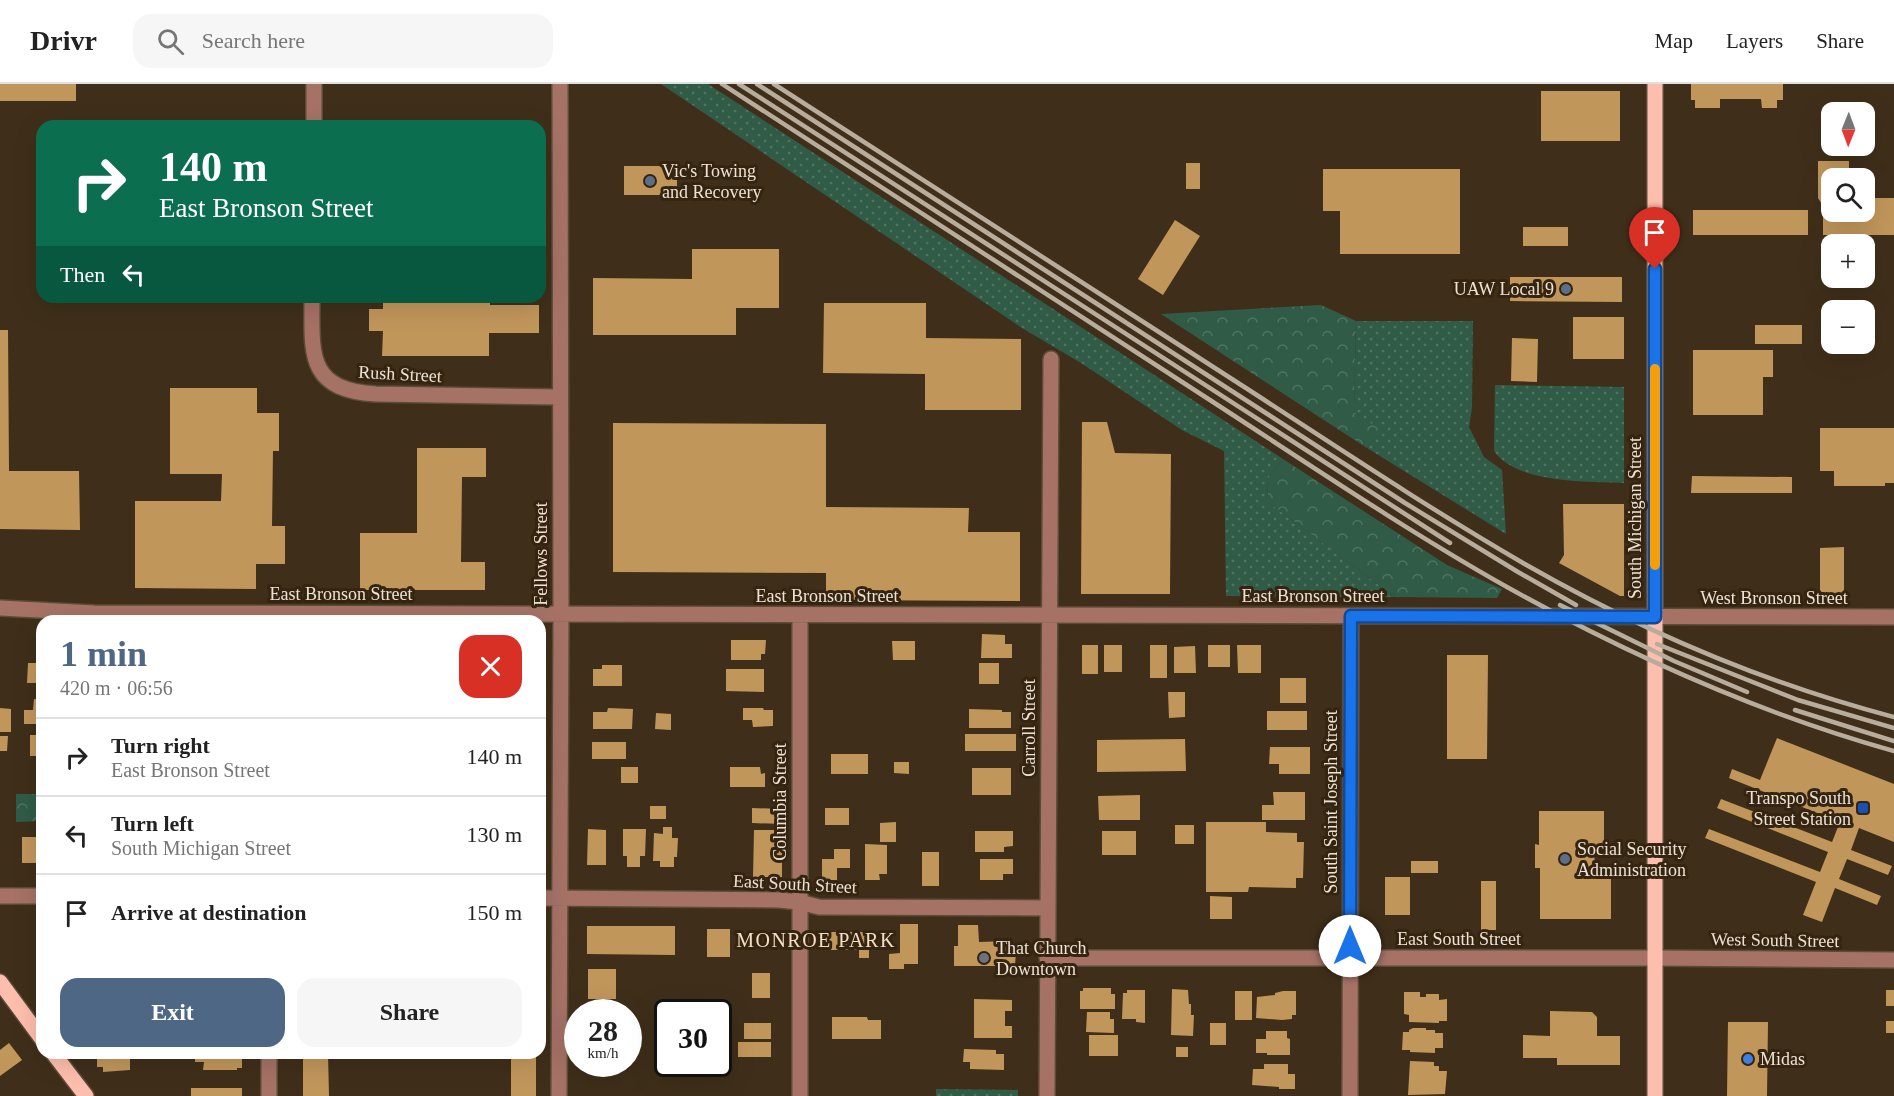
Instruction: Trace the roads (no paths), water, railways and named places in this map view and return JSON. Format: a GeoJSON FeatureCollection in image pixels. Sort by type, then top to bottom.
{"type":"FeatureCollection","features":[{"type":"Feature","properties":{"kind":"main road","name":"South Michigan Street"},"geometry":{"type":"LineString","coordinates":[[1654,84],[1655,1096]]}},
{"type":"Feature","properties":{"kind":"main road"},"geometry":{"type":"LineString","coordinates":[[0,982],[36,1031]]}},
{"type":"Feature","properties":{"kind":"main road"},"geometry":{"type":"LineString","coordinates":[[58,1059],[86,1096]]}},
{"type":"Feature","properties":{"kind":"street"},"geometry":{"type":"LineString","coordinates":[[314,84],[314,120]]}},
{"type":"Feature","properties":{"kind":"street","name":"Fellows Street"},"geometry":{"type":"LineString","coordinates":[[559,1096],[560,84]]}},
{"type":"Feature","properties":{"kind":"street","name":"Rush Street"},"geometry":{"type":"LineString","coordinates":[[312,303],[315,357],[323,374],[340,388],[359,393],[376,394],[561,398]]}},
{"type":"Feature","properties":{"kind":"street","name":"Carroll Street"},"geometry":{"type":"LineString","coordinates":[[1047,1096],[1050,359]]}},
{"type":"Feature","properties":{"kind":"street","name":"East Bronson Street"},"geometry":{"type":"LineString","coordinates":[[0,608],[73,615]]}},
{"type":"Feature","properties":{"kind":"street","name":"East Bronson Street"},"geometry":{"type":"LineString","coordinates":[[479,615],[1655,617]]}},
{"type":"Feature","properties":{"kind":"street","name":"Columbia Street"},"geometry":{"type":"LineString","coordinates":[[800,616],[800,1096]]}},
{"type":"Feature","properties":{"kind":"street","name":"South Saint Joseph Street"},"geometry":{"type":"LineString","coordinates":[[1350,1096],[1351,616]]}},
{"type":"Feature","properties":{"kind":"street","name":"West Bronson Street"},"geometry":{"type":"LineString","coordinates":[[1655,617],[1894,617]]}},
{"type":"Feature","properties":{"kind":"street"},"geometry":{"type":"LineString","coordinates":[[0,896],[36,896]]}},
{"type":"Feature","properties":{"kind":"street","name":"East South Street"},"geometry":{"type":"LineString","coordinates":[[546,898],[799,902],[819,907],[1048,908]]}},
{"type":"Feature","properties":{"kind":"street","name":"East South Street"},"geometry":{"type":"LineString","coordinates":[[1047,958],[1655,958]]}},
{"type":"Feature","properties":{"kind":"street","name":"West South Street"},"geometry":{"type":"LineString","coordinates":[[1655,958],[1894,960]]}},
{"type":"Feature","properties":{"kind":"street"},"geometry":{"type":"LineString","coordinates":[[269,1059],[269,1096]]}},
{"type":"Feature","properties":{"kind":"railway"},"geometry":{"type":"LineString","coordinates":[[722,84],[1358,497],[1507,587],[1600,636],[1695,680],[1793,719],[1894,751]]}},
{"type":"Feature","properties":{"kind":"railway"},"geometry":{"type":"LineString","coordinates":[[739,84],[1450,543]]}},
{"type":"Feature","properties":{"kind":"railway"},"geometry":{"type":"LineString","coordinates":[[757,84],[1405,503],[1576,605]]}},
{"type":"Feature","properties":{"kind":"railway"},"geometry":{"type":"LineString","coordinates":[[774,84],[1385,478],[1523,563],[1612,611],[1704,652],[1798,688],[1894,717]]}},
{"type":"Feature","properties":{"kind":"railway"},"geometry":{"type":"LineString","coordinates":[[1560,605],[1674,661],[1747,692]]}},
{"type":"Feature","properties":{"kind":"railway"},"geometry":{"type":"LineString","coordinates":[[1657,644],[1798,700],[1894,728]]}},
{"type":"Feature","properties":{"kind":"railway"},"geometry":{"type":"LineString","coordinates":[[1795,710],[1894,741]]}},
{"type":"Feature","properties":{"kind":"place","name":"Vic's Towing and Recovery"},"geometry":{"type":"Point","coordinates":[650,181]}},
{"type":"Feature","properties":{"kind":"place","name":"UAW Local 9"},"geometry":{"type":"Point","coordinates":[1566,289]}},
{"type":"Feature","properties":{"kind":"place","name":"Transpo South Street Station"},"geometry":{"type":"Point","coordinates":[1863,808]}},
{"type":"Feature","properties":{"kind":"place","name":"Social Security Administration"},"geometry":{"type":"Point","coordinates":[1565,859]}},
{"type":"Feature","properties":{"kind":"place","name":"That Church Downtown"},"geometry":{"type":"Point","coordinates":[984,958]}},
{"type":"Feature","properties":{"kind":"place","name":"Midas"},"geometry":{"type":"Point","coordinates":[1748,1059]}},
{"type":"Feature","properties":{"kind":"district","name":"MONROE PARK"},"geometry":{"type":"Point","coordinates":[816,940]}}]}
